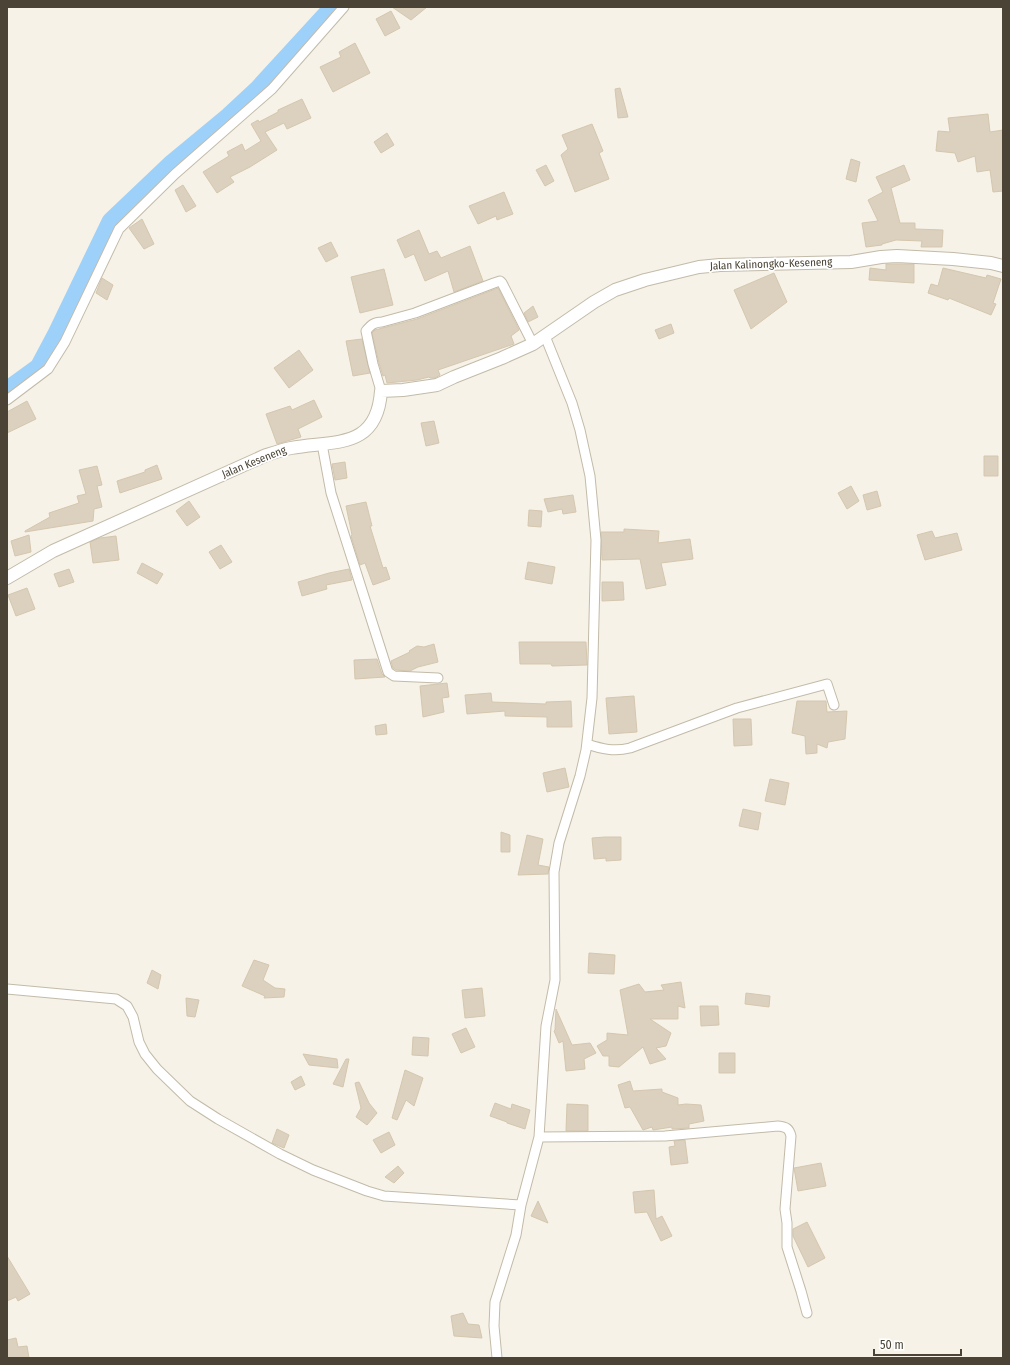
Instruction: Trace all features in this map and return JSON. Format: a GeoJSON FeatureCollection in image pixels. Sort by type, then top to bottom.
{"type":"FeatureCollection","features":[{"type":"Feature","properties":{"kind":"street"},"geometry":{"type":"LineString","coordinates":[[7,400],[48,369],[65,342],[119,229],[175,174],[272,89],[344,7]]}},
{"type":"Feature","properties":{"kind":"street","name":"Jalan Kalinongko-Keseneng"},"geometry":{"type":"LineString","coordinates":[[533,344],[594,302],[615,290],[645,280],[707,266],[850,262],[896,256],[953,259],[991,263],[1003,266]]}},
{"type":"Feature","properties":{"kind":"street"},"geometry":{"type":"LineString","coordinates":[[500,281],[502,283],[533,344],[502,358],[454,376],[437,385],[403,390],[381,391],[373,364],[366,331],[371,324],[416,314],[494,283],[500,281]]}},
{"type":"Feature","properties":{"kind":"street"},"geometry":{"type":"LineString","coordinates":[[497,1358],[494,1326],[495,1302],[516,1235],[521,1205],[539,1137],[546,1026],[555,980],[554,872],[559,843],[580,776],[587,744],[592,698],[596,540],[590,476],[580,430],[572,403],[545,336]]}},
{"type":"Feature","properties":{"kind":"street","name":"Jalan Keseneng"},"geometry":{"type":"LineString","coordinates":[[7,578],[53,550],[264,456],[291,448],[353,438],[367,429],[377,414],[381,391]]}},
{"type":"Feature","properties":{"kind":"street"},"geometry":{"type":"LineString","coordinates":[[322,444],[331,493],[388,672],[394,676],[438,678]]}},
{"type":"Feature","properties":{"kind":"street"},"geometry":{"type":"LineString","coordinates":[[587,744],[604,750],[618,751],[630,748],[737,708],[826,684],[834,705]]}},
{"type":"Feature","properties":{"kind":"street"},"geometry":{"type":"LineString","coordinates":[[7,988],[116,999],[127,1006],[133,1017],[139,1042],[144,1054],[157,1069],[190,1100],[280,1154],[313,1170],[384,1196],[521,1205]]}},
{"type":"Feature","properties":{"kind":"street"},"geometry":{"type":"LineString","coordinates":[[539,1137],[664,1136],[785,1127],[789,1130],[791,1136],[785,1209],[787,1223],[787,1247],[807,1313]]}},
{"type":"Feature","properties":{"kind":"building"},"geometry":{"type":"Polygon","coordinates":[[[392,7],[427,7],[411,20],[392,7]]]}},
{"type":"Feature","properties":{"kind":"building"},"geometry":{"type":"Polygon","coordinates":[[[391,11],[400,28],[385,36],[376,19],[391,11]]]}},
{"type":"Feature","properties":{"kind":"building"},"geometry":{"type":"Polygon","coordinates":[[[355,43],[370,73],[333,92],[320,67],[341,57],[339,52],[355,43]]]}},
{"type":"Feature","properties":{"kind":"building"},"geometry":{"type":"Polygon","coordinates":[[[620,88],[628,117],[618,118],[615,89],[620,88]]]}},
{"type":"Feature","properties":{"kind":"building"},"geometry":{"type":"Polygon","coordinates":[[[302,99],[311,118],[287,129],[284,123],[265,132],[277,150],[250,167],[230,177],[234,182],[217,193],[203,172],[229,156],[227,152],[242,144],[245,151],[261,141],[251,124],[258,120],[259,122],[278,112],[278,110],[302,99]]]}},
{"type":"Feature","properties":{"kind":"building"},"geometry":{"type":"Polygon","coordinates":[[[988,114],[990,132],[1003,130],[1003,191],[993,192],[990,170],[977,172],[975,156],[958,162],[955,153],[936,151],[938,131],[950,132],[948,118],[988,114]]]}},
{"type":"Feature","properties":{"kind":"building"},"geometry":{"type":"Polygon","coordinates":[[[592,124],[603,151],[599,153],[609,179],[575,192],[561,155],[568,149],[562,135],[592,124]]]}},
{"type":"Feature","properties":{"kind":"building"},"geometry":{"type":"Polygon","coordinates":[[[387,133],[394,145],[381,153],[374,142],[387,133]]]}},
{"type":"Feature","properties":{"kind":"building"},"geometry":{"type":"Polygon","coordinates":[[[851,159],[860,162],[856,182],[846,179],[851,159]]]}},
{"type":"Feature","properties":{"kind":"building"},"geometry":{"type":"Polygon","coordinates":[[[546,165],[554,181],[545,186],[536,170],[546,165]]]}},
{"type":"Feature","properties":{"kind":"building"},"geometry":{"type":"Polygon","coordinates":[[[904,165],[910,180],[891,188],[900,223],[915,223],[915,229],[943,230],[942,247],[921,247],[922,241],[896,240],[882,245],[866,247],[862,223],[878,221],[868,200],[883,192],[876,177],[904,165]]]}},
{"type":"Feature","properties":{"kind":"building"},"geometry":{"type":"Polygon","coordinates":[[[183,185],[196,206],[186,212],[175,190],[183,185]]]}},
{"type":"Feature","properties":{"kind":"building"},"geometry":{"type":"Polygon","coordinates":[[[504,192],[513,214],[497,220],[496,216],[478,224],[469,206],[504,192]]]}},
{"type":"Feature","properties":{"kind":"building"},"geometry":{"type":"Polygon","coordinates":[[[142,219],[154,244],[144,249],[129,228],[142,219]]]}},
{"type":"Feature","properties":{"kind":"building"},"geometry":{"type":"Polygon","coordinates":[[[419,230],[429,254],[437,251],[441,258],[470,246],[483,281],[454,292],[448,271],[425,281],[414,254],[405,258],[397,240],[419,230]]]}},
{"type":"Feature","properties":{"kind":"building"},"geometry":{"type":"Polygon","coordinates":[[[331,242],[338,256],[326,262],[318,248],[331,242]]]}},
{"type":"Feature","properties":{"kind":"building"},"geometry":{"type":"Polygon","coordinates":[[[886,264],[914,264],[914,283],[869,280],[870,268],[886,270],[886,264]]]}},
{"type":"Feature","properties":{"kind":"building"},"geometry":{"type":"Polygon","coordinates":[[[943,268],[986,278],[987,275],[1001,279],[993,303],[996,304],[991,315],[949,298],[948,300],[928,293],[931,284],[938,286],[943,268]]]}},
{"type":"Feature","properties":{"kind":"building"},"geometry":{"type":"Polygon","coordinates":[[[384,269],[393,305],[360,313],[351,277],[384,269]]]}},
{"type":"Feature","properties":{"kind":"building"},"geometry":{"type":"Polygon","coordinates":[[[774,273],[787,302],[751,329],[734,290],[774,273]]]}},
{"type":"Feature","properties":{"kind":"building"},"geometry":{"type":"Polygon","coordinates":[[[102,278],[113,285],[107,300],[96,293],[102,278]]]}},
{"type":"Feature","properties":{"kind":"building"},"geometry":{"type":"Polygon","coordinates":[[[498,288],[519,330],[511,336],[514,344],[438,370],[440,375],[435,378],[429,377],[417,380],[387,383],[379,363],[372,333],[375,330],[417,319],[498,288]]]}},
{"type":"Feature","properties":{"kind":"building"},"geometry":{"type":"Polygon","coordinates":[[[533,306],[538,317],[528,322],[524,313],[533,306]]]}},
{"type":"Feature","properties":{"kind":"building"},"geometry":{"type":"Polygon","coordinates":[[[671,324],[674,333],[659,339],[655,330],[671,324]]]}},
{"type":"Feature","properties":{"kind":"building"},"geometry":{"type":"Polygon","coordinates":[[[362,339],[370,373],[353,376],[346,341],[362,339]]]}},
{"type":"Feature","properties":{"kind":"building"},"geometry":{"type":"Polygon","coordinates":[[[299,350],[313,370],[289,388],[274,368],[299,350]]]}},
{"type":"Feature","properties":{"kind":"building"},"geometry":{"type":"Polygon","coordinates":[[[314,400],[322,417],[298,429],[301,437],[277,444],[266,414],[290,406],[292,410],[314,400]]]}},
{"type":"Feature","properties":{"kind":"building"},"geometry":{"type":"Polygon","coordinates":[[[27,401],[36,419],[7,433],[7,412],[27,401]]]}},
{"type":"Feature","properties":{"kind":"building"},"geometry":{"type":"Polygon","coordinates":[[[434,421],[439,443],[426,446],[421,423],[434,421]]]}},
{"type":"Feature","properties":{"kind":"building"},"geometry":{"type":"Polygon","coordinates":[[[984,456],[998,456],[998,476],[984,476],[984,456]]]}},
{"type":"Feature","properties":{"kind":"building"},"geometry":{"type":"Polygon","coordinates":[[[345,462],[347,478],[335,480],[332,464],[345,462]]]}},
{"type":"Feature","properties":{"kind":"building"},"geometry":{"type":"Polygon","coordinates":[[[157,465],[162,479],[120,493],[117,481],[145,472],[145,470],[157,465]]]}},
{"type":"Feature","properties":{"kind":"building"},"geometry":{"type":"Polygon","coordinates":[[[97,466],[102,485],[97,486],[102,507],[94,509],[93,521],[25,532],[50,517],[49,513],[79,503],[77,496],[86,494],[79,470],[97,466]]]}},
{"type":"Feature","properties":{"kind":"building"},"geometry":{"type":"Polygon","coordinates":[[[851,486],[859,501],[847,509],[838,493],[851,486]]]}},
{"type":"Feature","properties":{"kind":"building"},"geometry":{"type":"Polygon","coordinates":[[[877,491],[881,506],[867,510],[863,495],[877,491]]]}},
{"type":"Feature","properties":{"kind":"building"},"geometry":{"type":"Polygon","coordinates":[[[573,495],[576,512],[563,514],[562,509],[548,512],[544,499],[573,495]]]}},
{"type":"Feature","properties":{"kind":"building"},"geometry":{"type":"Polygon","coordinates":[[[189,501],[200,517],[187,526],[176,511],[189,501]]]}},
{"type":"Feature","properties":{"kind":"building"},"geometry":{"type":"Polygon","coordinates":[[[366,502],[372,526],[370,526],[383,568],[386,567],[390,579],[373,585],[365,563],[360,565],[351,536],[346,506],[366,502]]]}},
{"type":"Feature","properties":{"kind":"building"},"geometry":{"type":"Polygon","coordinates":[[[529,510],[542,511],[541,527],[528,526],[529,510]]]}},
{"type":"Feature","properties":{"kind":"building"},"geometry":{"type":"Polygon","coordinates":[[[624,529],[659,531],[658,543],[690,539],[693,559],[661,563],[666,585],[646,589],[640,559],[602,560],[601,532],[624,532],[624,529]]]}},
{"type":"Feature","properties":{"kind":"building"},"geometry":{"type":"Polygon","coordinates":[[[932,531],[935,538],[957,533],[962,550],[925,560],[917,535],[932,531]]]}},
{"type":"Feature","properties":{"kind":"building"},"geometry":{"type":"Polygon","coordinates":[[[29,535],[31,552],[15,556],[11,541],[29,535]]]}},
{"type":"Feature","properties":{"kind":"building"},"geometry":{"type":"Polygon","coordinates":[[[116,536],[119,560],[93,563],[90,542],[100,538],[116,536]]]}},
{"type":"Feature","properties":{"kind":"building"},"geometry":{"type":"Polygon","coordinates":[[[221,545],[232,562],[220,569],[209,552],[221,545]]]}},
{"type":"Feature","properties":{"kind":"building"},"geometry":{"type":"Polygon","coordinates":[[[528,562],[555,567],[552,584],[525,579],[528,562]]]}},
{"type":"Feature","properties":{"kind":"building"},"geometry":{"type":"Polygon","coordinates":[[[142,563],[163,574],[157,584],[137,573],[142,563]]]}},
{"type":"Feature","properties":{"kind":"building"},"geometry":{"type":"Polygon","coordinates":[[[69,569],[74,582],[59,587],[54,574],[69,569]]]}},
{"type":"Feature","properties":{"kind":"building"},"geometry":{"type":"Polygon","coordinates":[[[349,569],[352,580],[326,585],[327,589],[302,596],[298,582],[349,569]]]}},
{"type":"Feature","properties":{"kind":"building"},"geometry":{"type":"Polygon","coordinates":[[[602,582],[623,582],[624,600],[602,601],[602,582]]]}},
{"type":"Feature","properties":{"kind":"building"},"geometry":{"type":"Polygon","coordinates":[[[27,588],[35,609],[16,616],[8,595],[27,588]]]}},
{"type":"Feature","properties":{"kind":"building"},"geometry":{"type":"Polygon","coordinates":[[[519,642],[586,642],[587,665],[552,666],[551,664],[520,664],[519,642]]]}},
{"type":"Feature","properties":{"kind":"building"},"geometry":{"type":"Polygon","coordinates":[[[434,644],[438,662],[418,667],[410,671],[396,670],[393,668],[391,661],[410,652],[409,651],[417,646],[424,647],[434,644]]]}},
{"type":"Feature","properties":{"kind":"building"},"geometry":{"type":"Polygon","coordinates":[[[377,659],[382,674],[385,677],[355,679],[354,660],[377,659]]]}},
{"type":"Feature","properties":{"kind":"building"},"geometry":{"type":"Polygon","coordinates":[[[447,683],[449,697],[442,698],[444,712],[423,717],[420,686],[447,683]]]}},
{"type":"Feature","properties":{"kind":"building"},"geometry":{"type":"Polygon","coordinates":[[[491,693],[492,702],[546,704],[546,702],[571,701],[572,727],[547,727],[547,717],[505,716],[505,711],[467,714],[465,695],[491,693]]]}},
{"type":"Feature","properties":{"kind":"building"},"geometry":{"type":"Polygon","coordinates":[[[634,696],[637,732],[609,734],[606,698],[634,696]]]}},
{"type":"Feature","properties":{"kind":"building"},"geometry":{"type":"Polygon","coordinates":[[[797,701],[826,701],[827,712],[847,711],[845,739],[828,742],[827,748],[817,744],[817,753],[806,754],[805,736],[792,733],[797,701]]]}},
{"type":"Feature","properties":{"kind":"building"},"geometry":{"type":"Polygon","coordinates":[[[733,719],[751,719],[752,745],[734,746],[733,719]]]}},
{"type":"Feature","properties":{"kind":"building"},"geometry":{"type":"Polygon","coordinates":[[[386,724],[387,734],[376,735],[375,726],[386,724]]]}},
{"type":"Feature","properties":{"kind":"building"},"geometry":{"type":"Polygon","coordinates":[[[565,768],[569,787],[547,792],[543,773],[565,768]]]}},
{"type":"Feature","properties":{"kind":"building"},"geometry":{"type":"Polygon","coordinates":[[[770,779],[789,783],[785,805],[765,801],[770,779]]]}},
{"type":"Feature","properties":{"kind":"building"},"geometry":{"type":"Polygon","coordinates":[[[743,809],[761,813],[758,830],[739,826],[743,809]]]}},
{"type":"Feature","properties":{"kind":"building"},"geometry":{"type":"Polygon","coordinates":[[[501,832],[510,835],[510,852],[501,852],[501,832]]]}},
{"type":"Feature","properties":{"kind":"building"},"geometry":{"type":"Polygon","coordinates":[[[527,835],[543,839],[538,865],[549,867],[548,874],[518,875],[527,835]]]}},
{"type":"Feature","properties":{"kind":"building"},"geometry":{"type":"Polygon","coordinates":[[[621,837],[621,860],[606,861],[606,858],[594,859],[592,838],[621,837]]]}},
{"type":"Feature","properties":{"kind":"building"},"geometry":{"type":"Polygon","coordinates":[[[589,953],[615,955],[614,974],[588,973],[589,953]]]}},
{"type":"Feature","properties":{"kind":"building"},"geometry":{"type":"Polygon","coordinates":[[[254,960],[269,965],[263,980],[275,988],[285,989],[284,997],[264,998],[265,996],[242,986],[254,960]]]}},
{"type":"Feature","properties":{"kind":"building"},"geometry":{"type":"Polygon","coordinates":[[[152,970],[161,975],[158,989],[147,983],[152,970]]]}},
{"type":"Feature","properties":{"kind":"building"},"geometry":{"type":"Polygon","coordinates":[[[681,982],[685,1008],[678,1006],[678,1019],[650,1019],[671,1033],[666,1046],[656,1048],[666,1059],[650,1064],[643,1047],[619,1067],[609,1066],[609,1056],[603,1056],[597,1046],[607,1040],[607,1033],[628,1035],[620,990],[639,984],[645,992],[664,990],[661,985],[681,982]]]}},
{"type":"Feature","properties":{"kind":"building"},"geometry":{"type":"Polygon","coordinates":[[[482,988],[485,1016],[465,1018],[462,990],[482,988]]]}},
{"type":"Feature","properties":{"kind":"building"},"geometry":{"type":"Polygon","coordinates":[[[746,993],[770,996],[769,1007],[745,1004],[746,993]]]}},
{"type":"Feature","properties":{"kind":"building"},"geometry":{"type":"Polygon","coordinates":[[[186,998],[199,1000],[195,1017],[187,1016],[186,998]]]}},
{"type":"Feature","properties":{"kind":"building"},"geometry":{"type":"Polygon","coordinates":[[[700,1006],[718,1006],[719,1025],[701,1026],[700,1006]]]}},
{"type":"Feature","properties":{"kind":"building"},"geometry":{"type":"Polygon","coordinates":[[[556,1009],[572,1045],[590,1043],[596,1053],[584,1059],[585,1069],[566,1071],[563,1041],[559,1043],[554,1031],[556,1009]]]}},
{"type":"Feature","properties":{"kind":"building"},"geometry":{"type":"Polygon","coordinates":[[[466,1028],[475,1047],[461,1053],[452,1034],[466,1028]]]}},
{"type":"Feature","properties":{"kind":"building"},"geometry":{"type":"Polygon","coordinates":[[[413,1037],[429,1038],[428,1056],[412,1055],[413,1037]]]}},
{"type":"Feature","properties":{"kind":"building"},"geometry":{"type":"Polygon","coordinates":[[[719,1053],[735,1053],[735,1073],[719,1073],[719,1053]]]}},
{"type":"Feature","properties":{"kind":"building"},"geometry":{"type":"Polygon","coordinates":[[[303,1054],[337,1059],[338,1068],[309,1065],[303,1054]]]}},
{"type":"Feature","properties":{"kind":"building"},"geometry":{"type":"Polygon","coordinates":[[[346,1059],[349,1059],[343,1087],[333,1084],[346,1059]]]}},
{"type":"Feature","properties":{"kind":"building"},"geometry":{"type":"Polygon","coordinates":[[[405,1070],[423,1078],[414,1106],[406,1100],[397,1120],[392,1118],[405,1070]]]}},
{"type":"Feature","properties":{"kind":"building"},"geometry":{"type":"Polygon","coordinates":[[[301,1076],[305,1085],[295,1090],[291,1082],[301,1076]]]}},
{"type":"Feature","properties":{"kind":"building"},"geometry":{"type":"Polygon","coordinates":[[[630,1081],[633,1091],[662,1089],[662,1092],[678,1098],[678,1105],[701,1105],[704,1121],[689,1124],[689,1128],[672,1129],[672,1127],[653,1130],[652,1127],[643,1130],[630,1107],[625,1108],[618,1085],[630,1081]]]}},
{"type":"Feature","properties":{"kind":"building"},"geometry":{"type":"Polygon","coordinates":[[[359,1082],[369,1103],[377,1113],[367,1125],[356,1117],[361,1108],[355,1083],[359,1082]]]}},
{"type":"Feature","properties":{"kind":"building"},"geometry":{"type":"Polygon","coordinates":[[[495,1103],[511,1109],[512,1104],[530,1110],[525,1129],[490,1116],[495,1103]]]}},
{"type":"Feature","properties":{"kind":"building"},"geometry":{"type":"Polygon","coordinates":[[[567,1104],[588,1105],[588,1131],[566,1131],[567,1104]]]}},
{"type":"Feature","properties":{"kind":"building"},"geometry":{"type":"Polygon","coordinates":[[[277,1129],[289,1135],[284,1148],[272,1143],[277,1129]]]}},
{"type":"Feature","properties":{"kind":"building"},"geometry":{"type":"Polygon","coordinates":[[[389,1132],[395,1145],[381,1153],[373,1140],[389,1132]]]}},
{"type":"Feature","properties":{"kind":"building"},"geometry":{"type":"Polygon","coordinates":[[[685,1140],[688,1163],[671,1165],[669,1147],[675,1146],[674,1141],[685,1140]]]}},
{"type":"Feature","properties":{"kind":"building"},"geometry":{"type":"Polygon","coordinates":[[[821,1163],[826,1186],[798,1191],[794,1168],[821,1163]]]}},
{"type":"Feature","properties":{"kind":"building"},"geometry":{"type":"Polygon","coordinates":[[[398,1166],[404,1173],[394,1183],[385,1177],[398,1166]]]}},
{"type":"Feature","properties":{"kind":"building"},"geometry":{"type":"Polygon","coordinates":[[[654,1190],[656,1219],[662,1216],[672,1236],[661,1241],[647,1212],[635,1213],[633,1192],[654,1190]]]}},
{"type":"Feature","properties":{"kind":"building"},"geometry":{"type":"Polygon","coordinates":[[[538,1201],[548,1223],[531,1216],[538,1201]]]}},
{"type":"Feature","properties":{"kind":"building"},"geometry":{"type":"Polygon","coordinates":[[[807,1222],[825,1258],[808,1267],[793,1236],[793,1229],[807,1222]]]}},
{"type":"Feature","properties":{"kind":"building"},"geometry":{"type":"Polygon","coordinates":[[[7,1256],[30,1294],[18,1301],[16,1297],[7,1301],[7,1256]]]}},
{"type":"Feature","properties":{"kind":"building"},"geometry":{"type":"Polygon","coordinates":[[[463,1313],[468,1324],[479,1325],[482,1338],[454,1336],[451,1316],[463,1313]]]}},
{"type":"Feature","properties":{"kind":"building"},"geometry":{"type":"Polygon","coordinates":[[[16,1338],[18,1347],[27,1346],[29,1358],[7,1358],[7,1340],[16,1338]]]}},
{"type":"Feature","properties":{"kind":"waterway"},"geometry":{"type":"LineString","coordinates":[[7,392],[40,368],[112,222],[172,165],[230,117],[258,91],[335,7]]}}]}
